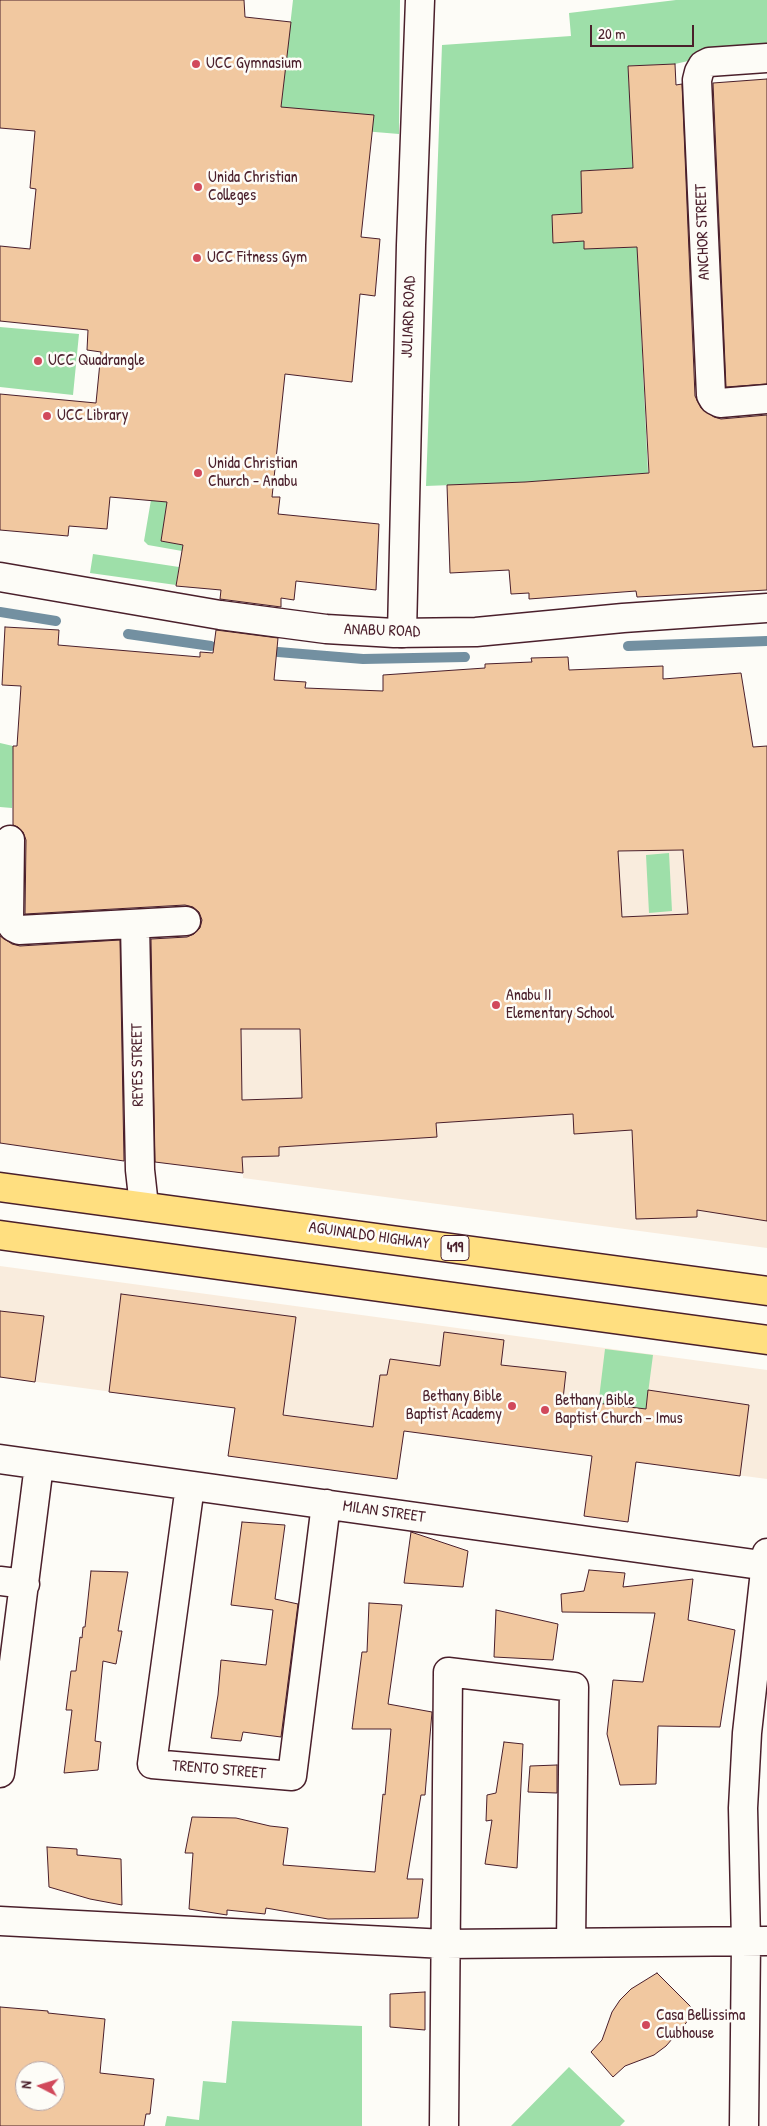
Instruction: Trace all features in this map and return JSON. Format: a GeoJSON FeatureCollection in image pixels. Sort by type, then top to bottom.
{"type":"FeatureCollection","features":[{"type":"Feature","properties":{"kind":"highway","name":"AGUINALDO HIGHWAY"},"geometry":{"type":"LineString","coordinates":[[0,1186],[767,1291]]}},
{"type":"Feature","properties":{"kind":"highway"},"geometry":{"type":"LineString","coordinates":[[0,1235],[767,1340]]}},
{"type":"Feature","properties":{"kind":"street","name":"JULIARD ROAD"},"geometry":{"type":"LineString","coordinates":[[402,633],[411,245],[420,0]]}},
{"type":"Feature","properties":{"kind":"street","name":"ANCHOR STREET"},"geometry":{"type":"LineString","coordinates":[[767,58],[709,62],[703,65],[697,80],[710,388],[714,400],[720,403],[767,399]]}},
{"type":"Feature","properties":{"kind":"street","name":"ANABU ROAD"},"geometry":{"type":"LineString","coordinates":[[0,577],[281,624],[340,630],[402,633],[476,632],[623,618],[767,608]]}},
{"type":"Feature","properties":{"kind":"street"},"geometry":{"type":"LineString","coordinates":[[10,840],[10,921],[13,927],[19,930],[186,921]]}},
{"type":"Feature","properties":{"kind":"street","name":"REYES STREET"},"geometry":{"type":"LineString","coordinates":[[135,924],[140,1170],[144,1206]]}},
{"type":"Feature","properties":{"kind":"street","name":"MILAN STREET"},"geometry":{"type":"LineString","coordinates":[[0,1459],[190,1486],[766,1561]]}},
{"type":"Feature","properties":{"kind":"street"},"geometry":{"type":"LineString","coordinates":[[0,1773],[13,1582],[39,1465]]}},
{"type":"Feature","properties":{"kind":"street","name":"TRENTO STREET"},"geometry":{"type":"LineString","coordinates":[[190,1486],[152,1764],[292,1776],[326,1504]]}},
{"type":"Feature","properties":{"kind":"street"},"geometry":{"type":"LineString","coordinates":[[744,2126],[757,1942],[743,1808],[746,1752],[766,1561]]}},
{"type":"Feature","properties":{"kind":"street"},"geometry":{"type":"LineString","coordinates":[[444,2126],[448,1672],[574,1687],[571,1943]]}},
{"type":"Feature","properties":{"kind":"street"},"geometry":{"type":"LineString","coordinates":[[0,1921],[446,1944],[757,1942]]}},
{"type":"Feature","properties":{"kind":"shaded area","name":"Anabu II Elementary School"},"geometry":{"type":"Polygon","coordinates":[[[767,778],[767,1248],[243,1178],[241,1071],[221,863],[767,778]]]}},
{"type":"Feature","properties":{"kind":"shaded area"},"geometry":{"type":"Polygon","coordinates":[[[0,1266],[767,1370],[767,1479],[0,1377],[0,1266]]]}},
{"type":"Feature","properties":{"kind":"green space"},"geometry":{"type":"Polygon","coordinates":[[[293,0],[400,0],[399,134],[279,124],[293,0]]]}},
{"type":"Feature","properties":{"kind":"green space"},"geometry":{"type":"Polygon","coordinates":[[[676,0],[767,0],[767,43],[675,64],[628,66],[633,168],[581,171],[585,249],[637,247],[648,473],[525,482],[426,486],[442,45],[571,36],[569,13],[676,0]]]}},
{"type":"Feature","properties":{"kind":"green space","name":"UCC Quadrangle"},"geometry":{"type":"Polygon","coordinates":[[[0,327],[79,334],[73,395],[0,387],[0,327]]]}},
{"type":"Feature","properties":{"kind":"green space"},"geometry":{"type":"Polygon","coordinates":[[[152,494],[168,497],[161,541],[183,545],[182,551],[148,545],[144,541],[152,494]]]}},
{"type":"Feature","properties":{"kind":"green space"},"geometry":{"type":"Polygon","coordinates":[[[93,554],[179,567],[176,585],[90,573],[93,554]]]}},
{"type":"Feature","properties":{"kind":"green space"},"geometry":{"type":"Polygon","coordinates":[[[0,743],[13,746],[12,808],[0,807],[0,743]]]}},
{"type":"Feature","properties":{"kind":"green space"},"geometry":{"type":"Polygon","coordinates":[[[669,853],[672,911],[649,913],[646,855],[669,853]]]}},
{"type":"Feature","properties":{"kind":"green space"},"geometry":{"type":"Polygon","coordinates":[[[605,1349],[653,1355],[639,1462],[592,1456],[605,1349]]]}},
{"type":"Feature","properties":{"kind":"green space"},"geometry":{"type":"Polygon","coordinates":[[[232,2021],[362,2026],[362,2126],[165,2126],[167,2116],[199,2120],[203,2081],[226,2083],[232,2021]]]}},
{"type":"Feature","properties":{"kind":"green space"},"geometry":{"type":"Polygon","coordinates":[[[569,2067],[625,2121],[620,2126],[511,2126],[569,2067]]]}},
{"type":"Feature","properties":{"kind":"building","name":"Unida Christian Colleges"},"geometry":{"type":"Polygon","coordinates":[[[0,0],[244,0],[245,17],[291,22],[281,107],[374,115],[361,237],[380,239],[375,296],[360,294],[352,382],[285,374],[272,497],[280,497],[278,514],[379,524],[376,590],[296,581],[294,600],[281,598],[281,607],[220,599],[221,590],[176,586],[183,545],[161,541],[167,502],[110,497],[107,529],[69,526],[68,536],[0,530],[0,394],[96,403],[101,352],[87,350],[88,330],[0,321],[0,246],[30,249],[36,189],[30,188],[35,131],[0,128],[0,0]]]}},
{"type":"Feature","properties":{"kind":"building"},"geometry":{"type":"Polygon","coordinates":[[[675,64],[676,85],[682,84],[695,396],[701,408],[714,417],[721,419],[767,415],[767,590],[637,597],[636,591],[529,599],[529,593],[511,594],[509,570],[450,573],[447,485],[525,482],[649,473],[637,247],[584,249],[584,241],[553,243],[552,215],[582,213],[581,171],[633,168],[628,66],[675,64]]]}},
{"type":"Feature","properties":{"kind":"building"},"geometry":{"type":"Polygon","coordinates":[[[767,79],[767,384],[726,387],[713,83],[767,79]]]}},
{"type":"Feature","properties":{"kind":"building"},"geometry":{"type":"Polygon","coordinates":[[[5,627],[59,630],[58,645],[200,657],[200,652],[213,653],[216,630],[278,638],[274,680],[306,682],[305,688],[383,691],[383,675],[485,668],[485,664],[532,662],[531,658],[568,657],[569,670],[663,666],[663,679],[741,673],[753,747],[767,746],[767,1221],[697,1210],[697,1217],[636,1219],[632,1130],[574,1134],[573,1114],[436,1123],[437,1137],[279,1147],[279,1156],[242,1157],[243,1173],[155,1162],[151,939],[187,937],[194,934],[200,928],[202,920],[199,912],[193,907],[185,905],[25,914],[26,840],[23,832],[13,825],[13,746],[17,746],[21,686],[2,685],[5,627]],[[683,850],[618,851],[622,917],[688,914],[683,850]],[[241,1029],[242,1100],[302,1098],[300,1029],[241,1029]]]}},
{"type":"Feature","properties":{"kind":"building"},"geometry":{"type":"Polygon","coordinates":[[[0,936],[12,944],[20,946],[120,940],[124,1161],[0,1143],[0,936]]]}},
{"type":"Feature","properties":{"kind":"building"},"geometry":{"type":"Polygon","coordinates":[[[121,1294],[296,1317],[283,1415],[373,1427],[380,1375],[387,1375],[390,1359],[440,1366],[444,1332],[504,1340],[501,1365],[566,1372],[563,1399],[646,1409],[648,1390],[749,1405],[740,1476],[636,1462],[628,1522],[584,1516],[592,1456],[404,1431],[397,1479],[228,1456],[235,1408],[109,1392],[121,1294]]]}},
{"type":"Feature","properties":{"kind":"building"},"geometry":{"type":"Polygon","coordinates":[[[0,1311],[44,1316],[35,1382],[0,1377],[0,1311]]]}},
{"type":"Feature","properties":{"kind":"building"},"geometry":{"type":"Polygon","coordinates":[[[242,1522],[285,1525],[275,1599],[298,1604],[281,1737],[243,1732],[241,1741],[211,1738],[221,1660],[266,1665],[273,1610],[231,1605],[242,1522]]]}},
{"type":"Feature","properties":{"kind":"building"},"geometry":{"type":"Polygon","coordinates":[[[411,1532],[468,1551],[463,1587],[404,1583],[411,1532]]]}},
{"type":"Feature","properties":{"kind":"building"},"geometry":{"type":"Polygon","coordinates":[[[589,1570],[625,1573],[623,1587],[693,1579],[688,1620],[735,1630],[720,1727],[658,1726],[656,1784],[620,1785],[607,1734],[613,1680],[643,1682],[655,1613],[562,1612],[561,1594],[584,1591],[589,1570]]]}},
{"type":"Feature","properties":{"kind":"building"},"geometry":{"type":"Polygon","coordinates":[[[91,1571],[128,1572],[118,1631],[122,1631],[116,1664],[103,1661],[95,1741],[101,1742],[98,1770],[64,1773],[72,1710],[66,1710],[71,1671],[76,1671],[80,1637],[82,1638],[83,1627],[85,1627],[91,1571]]]}},
{"type":"Feature","properties":{"kind":"building"},"geometry":{"type":"Polygon","coordinates":[[[369,1603],[402,1605],[388,1704],[432,1712],[425,1795],[421,1795],[407,1879],[423,1879],[418,1918],[328,1919],[266,1908],[265,1914],[227,1910],[227,1915],[189,1909],[193,1853],[185,1853],[192,1817],[236,1818],[288,1828],[283,1865],[375,1872],[391,1729],[352,1729],[362,1652],[367,1652],[369,1603]]]}},
{"type":"Feature","properties":{"kind":"building"},"geometry":{"type":"Polygon","coordinates":[[[496,1610],[558,1624],[553,1660],[494,1657],[496,1610]]]}},
{"type":"Feature","properties":{"kind":"building"},"geometry":{"type":"Polygon","coordinates":[[[504,1742],[523,1744],[517,1868],[485,1864],[492,1820],[486,1821],[487,1795],[496,1793],[504,1742]]]}},
{"type":"Feature","properties":{"kind":"building"},"geometry":{"type":"Polygon","coordinates":[[[557,1765],[557,1793],[528,1792],[530,1766],[557,1765]]]}},
{"type":"Feature","properties":{"kind":"building"},"geometry":{"type":"Polygon","coordinates":[[[47,1847],[77,1849],[77,1855],[121,1859],[122,1905],[90,1899],[49,1887],[47,1847]]]}},
{"type":"Feature","properties":{"kind":"building","name":"Casa Bellissima Clubhouse"},"geometry":{"type":"Polygon","coordinates":[[[657,1973],[694,2010],[686,2023],[666,2046],[654,2055],[625,2066],[613,2077],[591,2052],[602,2040],[612,2012],[620,2000],[631,1989],[657,1973]]]}},
{"type":"Feature","properties":{"kind":"building"},"geometry":{"type":"Polygon","coordinates":[[[425,1992],[425,2030],[390,2027],[390,1994],[425,1992]]]}},
{"type":"Feature","properties":{"kind":"building"},"geometry":{"type":"Polygon","coordinates":[[[0,2007],[105,2019],[100,2073],[154,2079],[150,2114],[146,2114],[144,2126],[0,2126],[0,2007]]]}},
{"type":"Feature","properties":{"kind":"waterway"},"geometry":{"type":"LineString","coordinates":[[0,612],[56,621]]}},
{"type":"Feature","properties":{"kind":"waterway"},"geometry":{"type":"LineString","coordinates":[[128,634],[211,646]]}},
{"type":"Feature","properties":{"kind":"waterway"},"geometry":{"type":"LineString","coordinates":[[628,646],[767,641]]}},
{"type":"Feature","properties":{"kind":"waterway"},"geometry":{"type":"LineString","coordinates":[[278,652],[363,659],[465,657]]}},
{"type":"Feature","properties":{"kind":"place","name":"UCC Gymnasium"},"geometry":{"type":"Point","coordinates":[196,64]}},
{"type":"Feature","properties":{"kind":"place","name":"Unida Christian Colleges"},"geometry":{"type":"Point","coordinates":[198,187]}},
{"type":"Feature","properties":{"kind":"place","name":"UCC Fitness Gym"},"geometry":{"type":"Point","coordinates":[197,258]}},
{"type":"Feature","properties":{"kind":"place","name":"UCC Quadrangle"},"geometry":{"type":"Point","coordinates":[38,361]}},
{"type":"Feature","properties":{"kind":"place","name":"UCC Library"},"geometry":{"type":"Point","coordinates":[47,416]}},
{"type":"Feature","properties":{"kind":"place","name":"Unida Christian Church - Anabu"},"geometry":{"type":"Point","coordinates":[198,473]}},
{"type":"Feature","properties":{"kind":"place","name":"Anabu II Elementary School"},"geometry":{"type":"Point","coordinates":[496,1005]}},
{"type":"Feature","properties":{"kind":"place","name":"Bethany Bible Baptist Academy"},"geometry":{"type":"Point","coordinates":[512,1406]}},
{"type":"Feature","properties":{"kind":"place","name":"Bethany Bible Baptist Church - Imus"},"geometry":{"type":"Point","coordinates":[545,1410]}},
{"type":"Feature","properties":{"kind":"place","name":"Casa Bellissima Clubhouse"},"geometry":{"type":"Point","coordinates":[646,2025]}}]}
